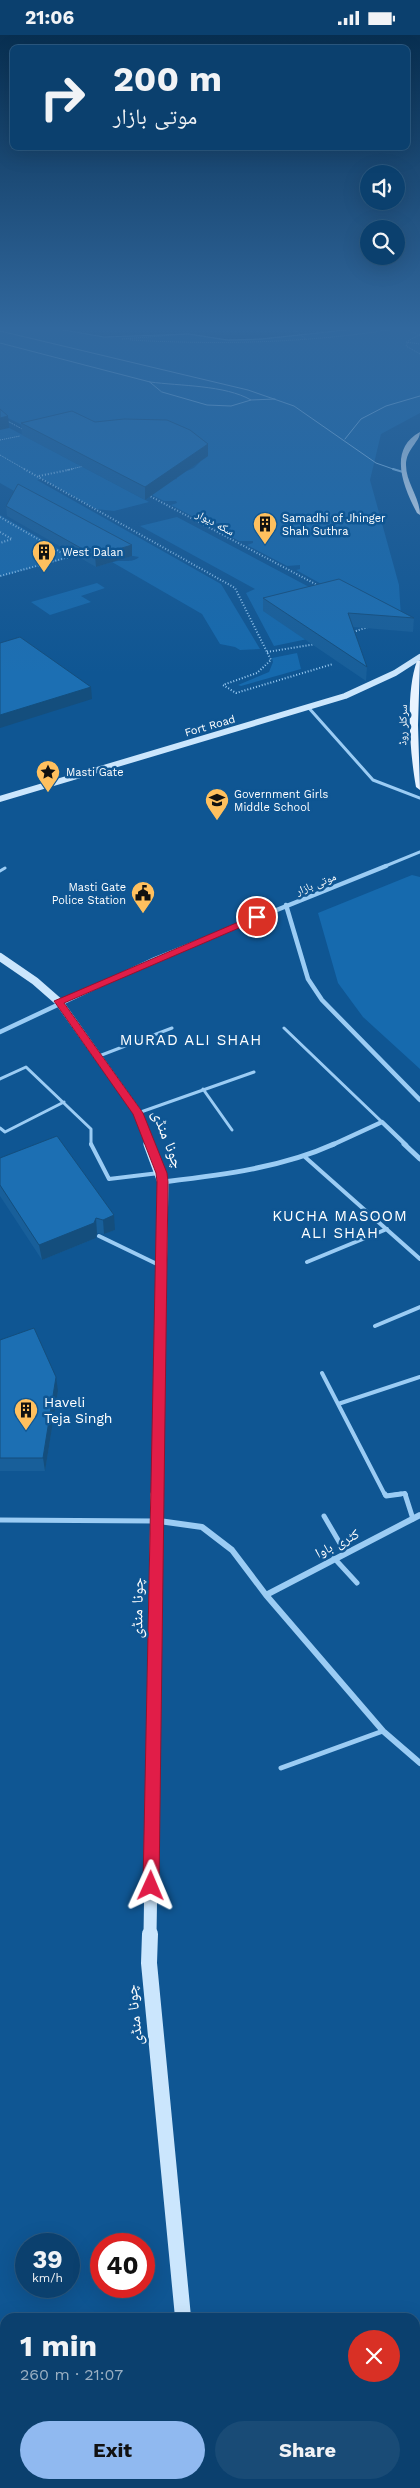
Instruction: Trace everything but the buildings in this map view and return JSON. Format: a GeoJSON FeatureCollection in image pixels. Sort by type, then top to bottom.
{"type":"FeatureCollection","features":[{"type":"Feature","properties":{"kind":"main road"},"geometry":{"type":"LineString","coordinates":[[411,443],[406,448],[402,458],[402,472],[420,513]]}},
{"type":"Feature","properties":{"kind":"main road","name":"سرکلر روڈ"},"geometry":{"type":"LineString","coordinates":[[420,663],[413,709],[413,740],[420,787]]}},
{"type":"Feature","properties":{"kind":"street","name":"Fort Road"},"geometry":{"type":"LineString","coordinates":[[0,799],[345,696],[386,677],[420,657]]}},
{"type":"Feature","properties":{"kind":"street"},"geometry":{"type":"LineString","coordinates":[[308,707],[373,780],[420,798]]}},
{"type":"Feature","properties":{"kind":"street","name":"موتی بازار"},"geometry":{"type":"LineString","coordinates":[[0,1032],[59,1001],[286,905],[420,851]]}},
{"type":"Feature","properties":{"kind":"street"},"geometry":{"type":"LineString","coordinates":[[286,905],[308,979],[322,1000],[420,1100]]}},
{"type":"Feature","properties":{"kind":"street","name":"چونا منڈی"},"geometry":{"type":"LineString","coordinates":[[0,957],[35,981],[59,1001],[96,1057],[138,1113],[162,1177],[159,1521],[149,1963],[183,2313]]}},
{"type":"Feature","properties":{"kind":"street"},"geometry":{"type":"LineString","coordinates":[[162,1177],[217,1175],[305,1157],[382,1123],[420,1159]]}},
{"type":"Feature","properties":{"kind":"street","name":"کٹری باوا"},"geometry":{"type":"LineString","coordinates":[[266,1595],[345,1552],[420,1515]]}},
{"type":"Feature","properties":{"kind":"street"},"geometry":{"type":"LineString","coordinates":[[159,1521],[202,1527],[232,1550],[266,1595],[383,1731],[420,1763]]}},
{"type":"Feature","properties":{"kind":"lane"},"geometry":{"type":"LineString","coordinates":[[351,443],[376,463],[402,472]]}},
{"type":"Feature","properties":{"kind":"lane"},"geometry":{"type":"LineString","coordinates":[[0,871],[5,868]]}},
{"type":"Feature","properties":{"kind":"lane"},"geometry":{"type":"LineString","coordinates":[[96,1057],[172,1028]]}},
{"type":"Feature","properties":{"kind":"lane"},"geometry":{"type":"LineString","coordinates":[[284,1028],[382,1123]]}},
{"type":"Feature","properties":{"kind":"lane"},"geometry":{"type":"LineString","coordinates":[[0,1079],[26,1067],[80,1116],[91,1129],[88,1137],[109,1179],[162,1177]]}},
{"type":"Feature","properties":{"kind":"lane"},"geometry":{"type":"LineString","coordinates":[[138,1113],[254,1072]]}},
{"type":"Feature","properties":{"kind":"lane"},"geometry":{"type":"LineString","coordinates":[[204,1089],[232,1131]]}},
{"type":"Feature","properties":{"kind":"lane"},"geometry":{"type":"LineString","coordinates":[[0,1128],[5,1132],[64,1102]]}},
{"type":"Feature","properties":{"kind":"lane"},"geometry":{"type":"LineString","coordinates":[[305,1157],[420,1259]]}},
{"type":"Feature","properties":{"kind":"lane"},"geometry":{"type":"LineString","coordinates":[[307,1262],[387,1229]]}},
{"type":"Feature","properties":{"kind":"lane"},"geometry":{"type":"LineString","coordinates":[[99,1236],[161,1266]]}},
{"type":"Feature","properties":{"kind":"lane"},"geometry":{"type":"LineString","coordinates":[[375,1326],[420,1307]]}},
{"type":"Feature","properties":{"kind":"lane"},"geometry":{"type":"LineString","coordinates":[[322,1373],[386,1496],[405,1493],[413,1519]]}},
{"type":"Feature","properties":{"kind":"lane"},"geometry":{"type":"LineString","coordinates":[[338,1404],[420,1377]]}},
{"type":"Feature","properties":{"kind":"lane"},"geometry":{"type":"LineString","coordinates":[[324,1516],[345,1552]]}},
{"type":"Feature","properties":{"kind":"lane"},"geometry":{"type":"LineString","coordinates":[[0,1520],[159,1521]]}},
{"type":"Feature","properties":{"kind":"lane"},"geometry":{"type":"LineString","coordinates":[[334,1558],[357,1583]]}},
{"type":"Feature","properties":{"kind":"lane"},"geometry":{"type":"LineString","coordinates":[[281,1768],[383,1731]]}},
{"type":"Feature","properties":{"kind":"path"},"geometry":{"type":"LineString","coordinates":[[0,455],[235,588],[271,660],[268,667],[255,674],[223,685],[236,693],[333,664]]}},
{"type":"Feature","properties":{"kind":"path"},"geometry":{"type":"LineString","coordinates":[[39,476],[86,465]]}},
{"type":"Feature","properties":{"kind":"path","name":"سکه دیوار"},"geometry":{"type":"LineString","coordinates":[[148,496],[324,589]]}},
{"type":"Feature","properties":{"kind":"path"},"geometry":{"type":"LineString","coordinates":[[0,517],[69,557],[0,576]]}},
{"type":"Feature","properties":{"kind":"path"},"geometry":{"type":"LineString","coordinates":[[0,532],[12,539],[0,543]]}},
{"type":"Feature","properties":{"kind":"path"},"geometry":{"type":"LineString","coordinates":[[348,634],[376,625]]}},
{"type":"Feature","properties":{"kind":"path"},"geometry":{"type":"LineString","coordinates":[[267,652],[320,643]]}},
{"type":"Feature","properties":{"kind":"shaded area"},"geometry":{"type":"Polygon","coordinates":[[[0,443],[39,443],[149,502],[114,511],[96,509],[42,479],[37,480],[221,584],[260,649],[240,650],[220,644],[202,614],[112,562],[130,561],[139,557],[127,555],[0,483],[0,443]]]}},
{"type":"Feature","properties":{"kind":"shaded area"},"geometry":{"type":"Polygon","coordinates":[[[126,443],[379,443],[370,480],[399,585],[401,617],[325,586],[296,570],[300,569],[300,565],[287,566],[247,545],[253,543],[253,541],[239,541],[215,528],[220,526],[219,523],[207,524],[171,505],[177,503],[176,501],[164,501],[130,484],[177,479],[175,476],[194,468],[200,462],[202,456],[126,443]]]}},
{"type":"Feature","properties":{"kind":"shaded area"},"geometry":{"type":"Polygon","coordinates":[[[0,515],[72,557],[0,577],[0,515]]]}},
{"type":"Feature","properties":{"kind":"shaded area"},"geometry":{"type":"Polygon","coordinates":[[[177,517],[360,614],[317,637],[274,646],[246,593],[255,589],[140,526],[177,517]]]}},
{"type":"Feature","properties":{"kind":"shaded area"},"geometry":{"type":"Polygon","coordinates":[[[97,583],[105,588],[81,596],[91,602],[50,615],[31,602],[97,583]]]}},
{"type":"Feature","properties":{"kind":"shaded area"},"geometry":{"type":"Polygon","coordinates":[[[297,653],[301,669],[241,686],[238,685],[269,672],[273,662],[272,658],[297,653]]]}},
{"type":"Feature","properties":{"kind":"shaded area"},"geometry":{"type":"Polygon","coordinates":[[[412,875],[420,877],[420,1069],[363,1017],[338,983],[318,913],[412,875]]]}},
{"type":"Feature","properties":{"kind":"place","name":"Samadhi of Jhinger Shah Suthra"},"geometry":{"type":"Point","coordinates":[265,545]}},
{"type":"Feature","properties":{"kind":"place","name":"West Dalan"},"geometry":{"type":"Point","coordinates":[44,573]}},
{"type":"Feature","properties":{"kind":"place","name":"Masti Gate"},"geometry":{"type":"Point","coordinates":[48,793]}},
{"type":"Feature","properties":{"kind":"place","name":"Government Girls Middle School"},"geometry":{"type":"Point","coordinates":[217,821]}},
{"type":"Feature","properties":{"kind":"place","name":"Masti Gate Police Station"},"geometry":{"type":"Point","coordinates":[143,914]}},
{"type":"Feature","properties":{"kind":"place","name":"Haveli Teja Singh"},"geometry":{"type":"Point","coordinates":[26,1431]}},
{"type":"Feature","properties":{"kind":"district","name":"MURAD ALI SHAH"},"geometry":{"type":"Point","coordinates":[191,1040]}},
{"type":"Feature","properties":{"kind":"district","name":"KUCHA MASOOM ALI SHAH"},"geometry":{"type":"Point","coordinates":[340,1224]}},
{"type":"Feature","properties":{"kind":"route"},"geometry":{"type":"LineString","coordinates":[[151,1886],[159,1521],[160,1307],[163,1182],[162,1173],[138,1113],[96,1057],[59,1001],[257,917]]}}]}
